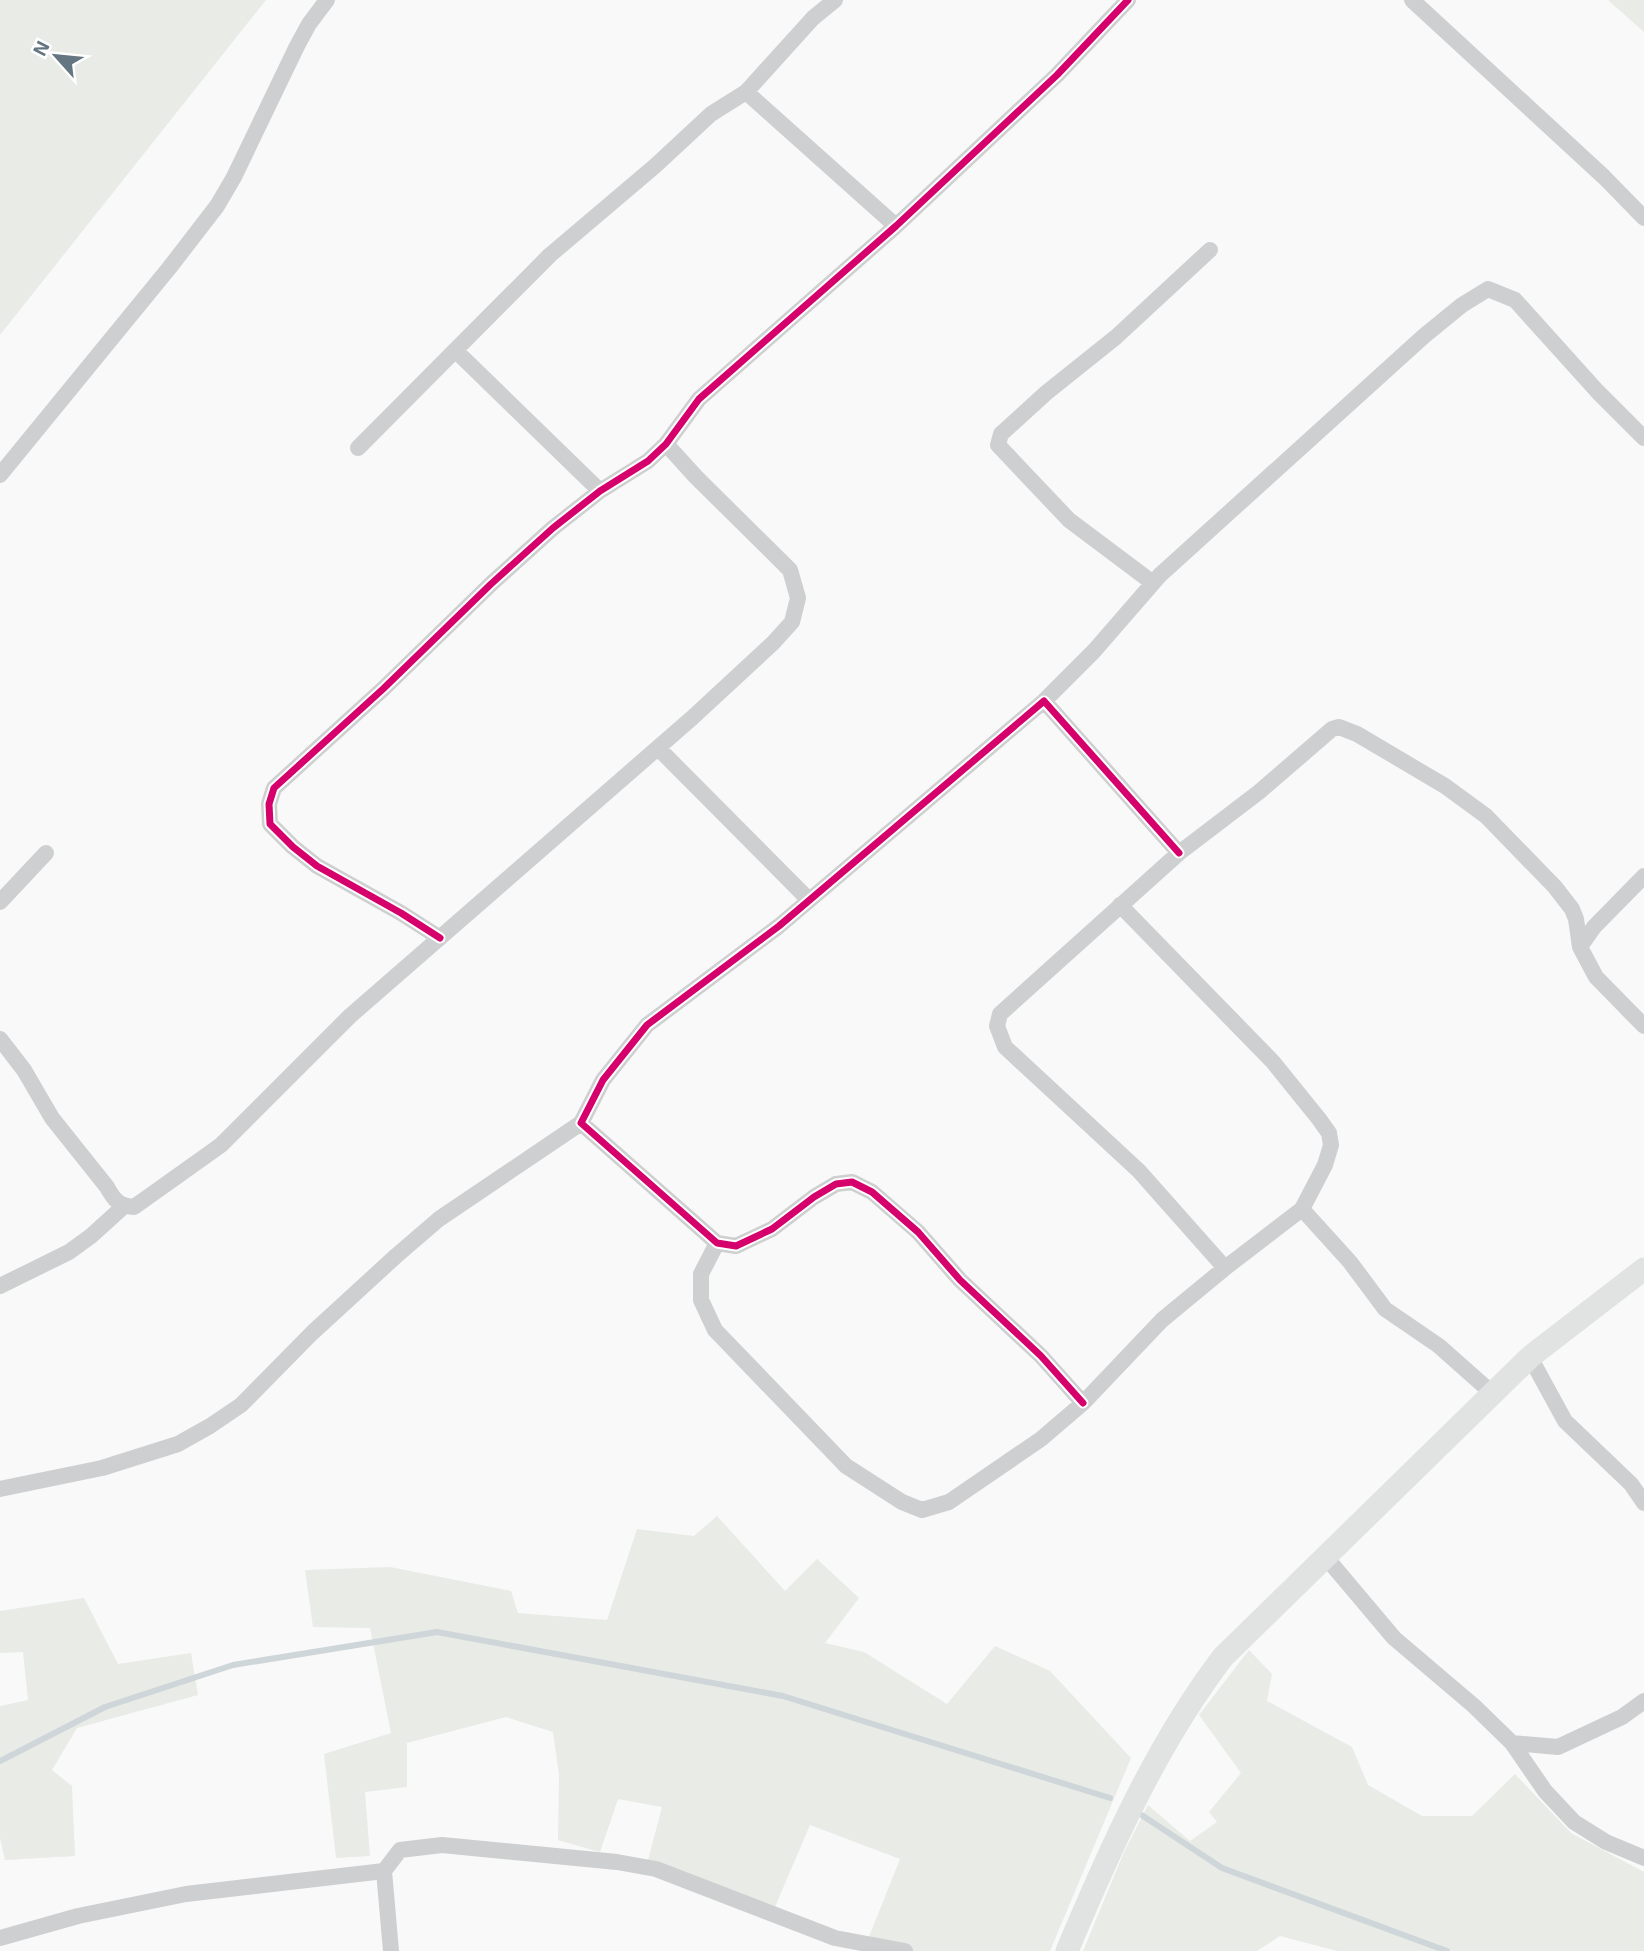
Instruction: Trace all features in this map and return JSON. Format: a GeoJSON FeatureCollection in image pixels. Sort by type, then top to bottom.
{"type":"FeatureCollection","features":[{"type":"Feature","properties":{"kind":"street"},"geometry":{"type":"LineString","coordinates":[[0,475],[177,259],[217,206],[240,166],[297,46],[327,0]]}},
{"type":"Feature","properties":{"kind":"street"},"geometry":{"type":"LineString","coordinates":[[358,448],[550,255],[655,166],[711,114],[746,92],[813,18],[835,0]]}},
{"type":"Feature","properties":{"kind":"street"},"geometry":{"type":"LineString","coordinates":[[440,938],[317,866],[293,847],[271,824],[269,804],[274,788],[553,528],[600,491],[648,461],[666,444],[699,399],[895,226],[1058,75],[1128,0]]}},
{"type":"Feature","properties":{"kind":"street"},"geometry":{"type":"LineString","coordinates":[[1412,0],[1604,177],[1644,218]]}},
{"type":"Feature","properties":{"kind":"street"},"geometry":{"type":"LineString","coordinates":[[746,92],[895,226]]}},
{"type":"Feature","properties":{"kind":"street"},"geometry":{"type":"LineString","coordinates":[[1153,583],[1069,520],[998,445],[1001,434],[1046,393],[1116,337],[1210,250]]}},
{"type":"Feature","properties":{"kind":"street"},"geometry":{"type":"LineString","coordinates":[[0,1489],[102,1468],[178,1444],[241,1405],[331,1316],[439,1220],[580,1123],[603,1080],[647,1025],[779,926],[1044,701],[1094,651],[1153,583],[1423,336],[1462,305],[1488,289],[1515,300],[1597,391],[1644,438]]}},
{"type":"Feature","properties":{"kind":"street"},"geometry":{"type":"LineString","coordinates":[[456,351],[600,491]]}},
{"type":"Feature","properties":{"kind":"street"},"geometry":{"type":"LineString","coordinates":[[0,1039],[24,1070],[52,1118],[107,1187],[113,1199],[122,1207],[134,1207],[221,1145],[350,1016],[658,748],[773,643],[792,622],[798,598],[790,570],[666,444]]}},
{"type":"Feature","properties":{"kind":"street"},"geometry":{"type":"LineString","coordinates":[[1044,701],[1178,853]]}},
{"type":"Feature","properties":{"kind":"street"},"geometry":{"type":"LineString","coordinates":[[1225,1268],[1139,1171],[1006,1046],[997,1026],[1000,1014],[1178,853],[1259,792],[1332,729],[1347,728],[1445,786],[1486,816],[1555,887],[1572,909],[1577,919],[1580,947],[1596,977],[1644,1026]]}},
{"type":"Feature","properties":{"kind":"street"},"geometry":{"type":"LineString","coordinates":[[658,748],[809,901]]}},
{"type":"Feature","properties":{"kind":"street"},"geometry":{"type":"LineString","coordinates":[[0,902],[46,853]]}},
{"type":"Feature","properties":{"kind":"street"},"geometry":{"type":"LineString","coordinates":[[1580,947],[1594,927],[1644,876]]}},
{"type":"Feature","properties":{"kind":"street"},"geometry":{"type":"LineString","coordinates":[[717,1243],[701,1274],[701,1300],[715,1330],[846,1466],[902,1502],[922,1510],[948,1502],[1041,1438],[1083,1403],[1162,1321],[1302,1209],[1330,1152],[1331,1139],[1273,1062],[1120,905]]}},
{"type":"Feature","properties":{"kind":"street"},"geometry":{"type":"LineString","coordinates":[[580,1123],[717,1243],[736,1246],[772,1229],[836,1184],[852,1182],[872,1192],[918,1232],[960,1280],[1041,1356],[1083,1403]]}},
{"type":"Feature","properties":{"kind":"street"},"geometry":{"type":"LineString","coordinates":[[0,1286],[69,1252],[122,1207]]}},
{"type":"Feature","properties":{"kind":"street"},"geometry":{"type":"LineString","coordinates":[[1302,1209],[1350,1262],[1385,1309],[1439,1346],[1492,1393]]}},
{"type":"Feature","properties":{"kind":"street"},"geometry":{"type":"LineString","coordinates":[[1067,1951],[1136,1800],[1195,1694],[1223,1657],[1324,1555],[1530,1357],[1644,1269]]}},
{"type":"Feature","properties":{"kind":"street"},"geometry":{"type":"LineString","coordinates":[[1530,1357],[1565,1421],[1631,1484],[1644,1503]]}},
{"type":"Feature","properties":{"kind":"street"},"geometry":{"type":"LineString","coordinates":[[1324,1555],[1394,1638],[1474,1706],[1512,1743],[1545,1791],[1574,1822],[1606,1842],[1644,1858]]}},
{"type":"Feature","properties":{"kind":"street"},"geometry":{"type":"LineString","coordinates":[[1512,1743],[1558,1747],[1622,1717],[1644,1701]]}},
{"type":"Feature","properties":{"kind":"street"},"geometry":{"type":"LineString","coordinates":[[391,1951],[384,1871],[401,1850],[442,1845],[617,1862],[656,1869],[835,1938],[905,1951]]}},
{"type":"Feature","properties":{"kind":"street"},"geometry":{"type":"LineString","coordinates":[[0,1938],[78,1916],[186,1894],[384,1871]]}},
{"type":"Feature","properties":{"kind":"shaded area"},"geometry":{"type":"Polygon","coordinates":[[[0,0],[266,0],[0,335],[0,0]]]}},
{"type":"Feature","properties":{"kind":"shaded area"},"geometry":{"type":"Polygon","coordinates":[[[1608,0],[1644,0],[1644,32],[1608,0]]]}},
{"type":"Feature","properties":{"kind":"shaded area"},"geometry":{"type":"Polygon","coordinates":[[[717,1516],[785,1591],[817,1559],[859,1598],[825,1643],[864,1652],[947,1704],[995,1646],[1050,1671],[1131,1758],[1050,1951],[882,1951],[865,1947],[900,1859],[810,1825],[775,1907],[648,1860],[662,1807],[618,1799],[600,1852],[558,1840],[559,1775],[553,1732],[506,1717],[407,1743],[407,1787],[365,1792],[370,1856],[336,1858],[324,1754],[391,1733],[370,1628],[313,1627],[305,1570],[390,1567],[511,1591],[518,1613],[607,1620],[637,1529],[694,1536],[717,1516]]]}},
{"type":"Feature","properties":{"kind":"shaded area"},"geometry":{"type":"Polygon","coordinates":[[[84,1598],[118,1664],[191,1653],[198,1695],[77,1728],[52,1770],[72,1786],[75,1856],[5,1860],[0,1838],[0,1706],[28,1700],[23,1652],[0,1653],[0,1611],[84,1598]]]}},
{"type":"Feature","properties":{"kind":"shaded area"},"geometry":{"type":"Polygon","coordinates":[[[1249,1650],[1272,1674],[1267,1701],[1352,1747],[1368,1785],[1422,1816],[1472,1816],[1515,1774],[1571,1833],[1644,1872],[1644,1951],[1337,1951],[1280,1936],[1257,1951],[1083,1951],[1124,1852],[1148,1805],[1190,1841],[1217,1822],[1209,1812],[1241,1773],[1199,1715],[1249,1650]]]}},
{"type":"Feature","properties":{"kind":"waterway"},"geometry":{"type":"LineString","coordinates":[[0,1761],[105,1707],[233,1665],[437,1632],[783,1696],[1110,1798]]}},
{"type":"Feature","properties":{"kind":"waterway"},"geometry":{"type":"LineString","coordinates":[[1140,1814],[1222,1868],[1447,1951]]}},
{"type":"Feature","properties":{"kind":"cycle path"},"geometry":{"type":"LineString","coordinates":[[440,938],[317,866],[293,847],[270,824],[269,804],[274,788],[553,528],[600,491],[648,461],[666,444],[699,399],[896,226],[1057,75],[1128,0]]}},
{"type":"Feature","properties":{"kind":"cycle path"},"geometry":{"type":"LineString","coordinates":[[1083,1403],[1041,1356],[960,1280],[918,1232],[872,1192],[852,1182],[836,1184],[772,1229],[736,1246],[717,1243],[581,1123],[603,1080],[647,1025],[779,926],[1044,701],[1179,853]]}}]}
